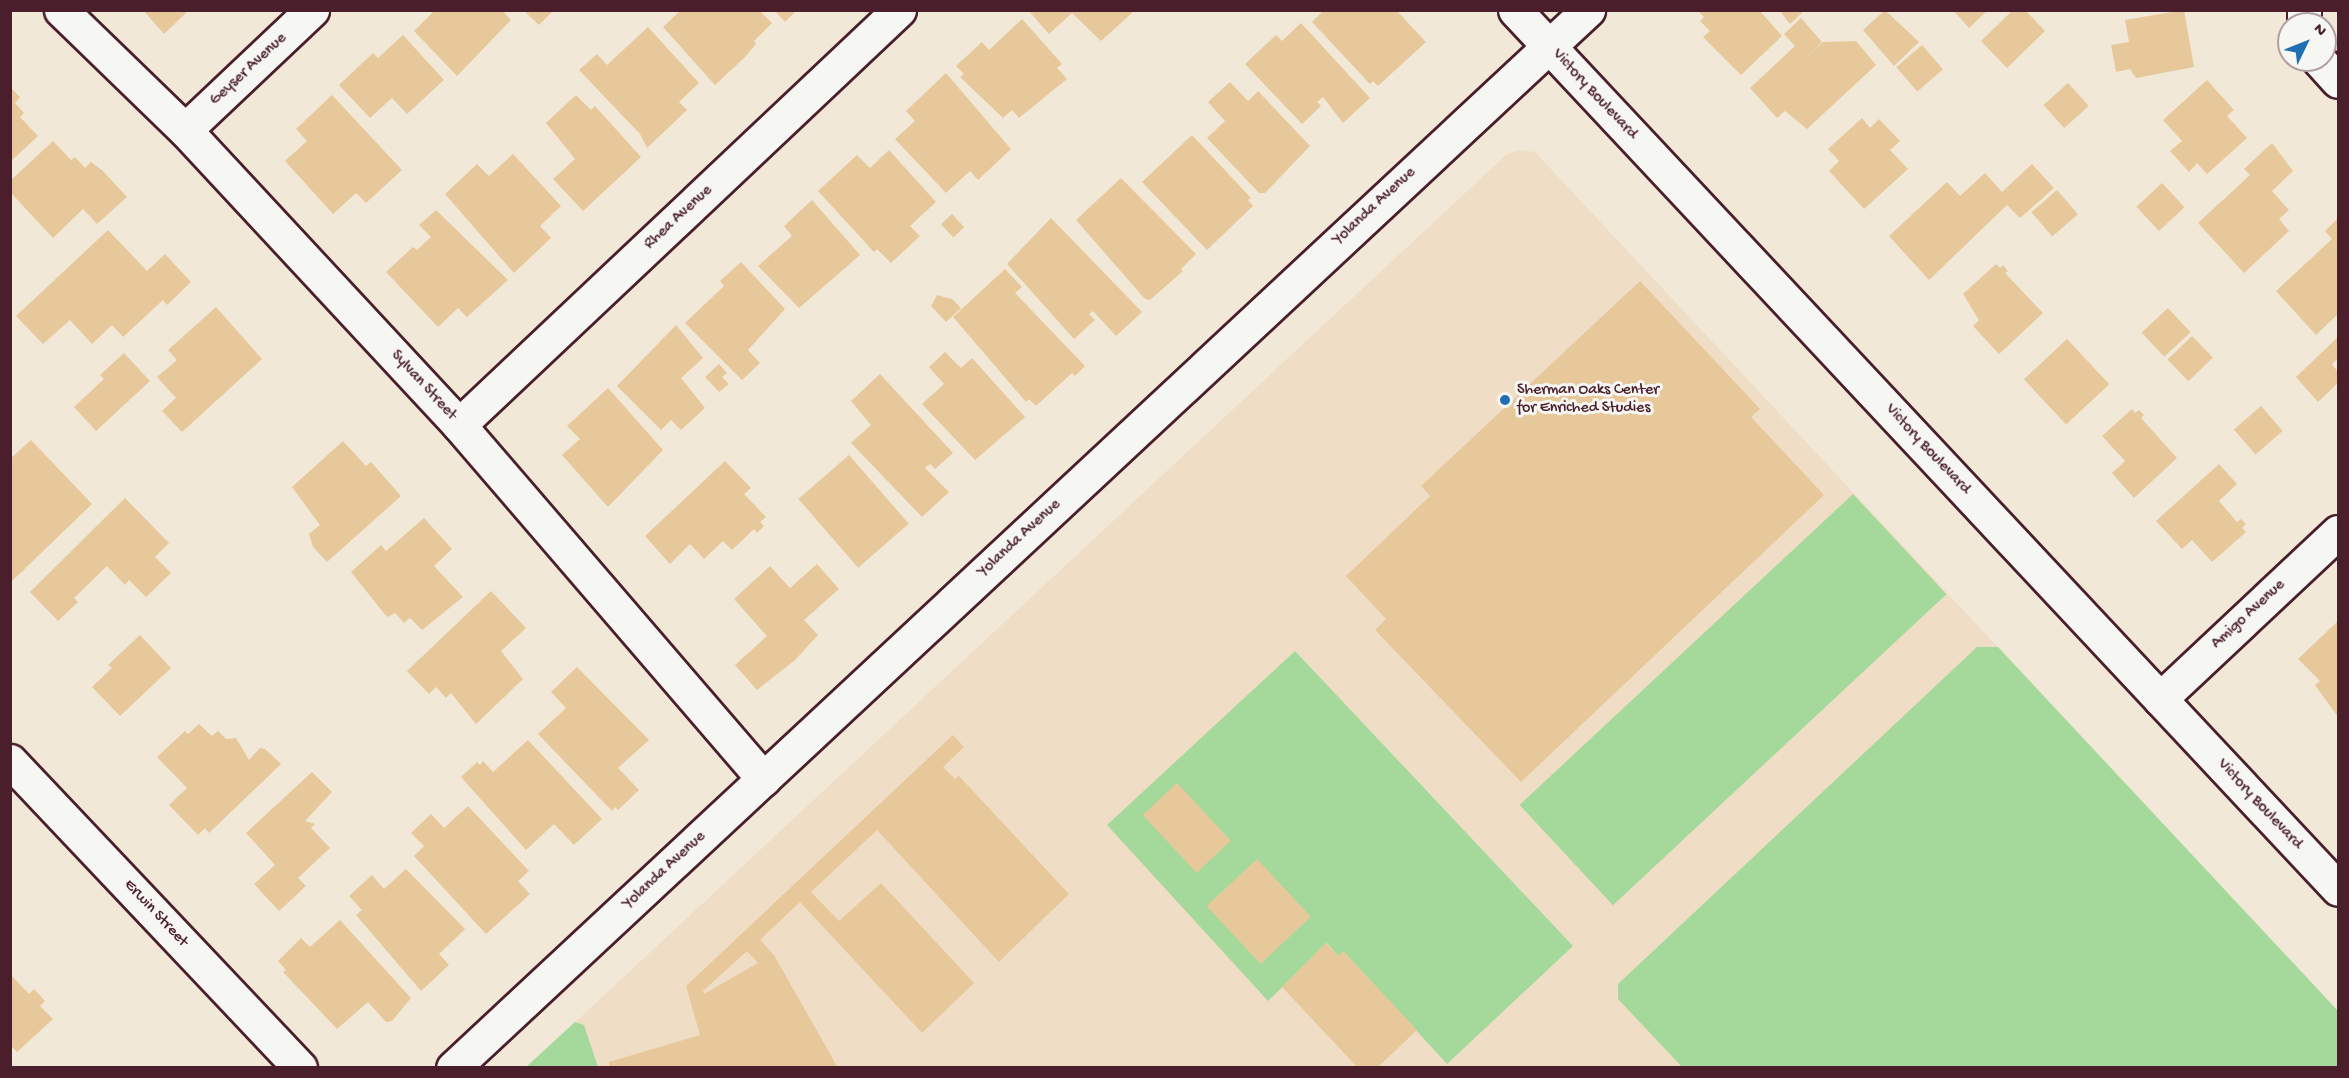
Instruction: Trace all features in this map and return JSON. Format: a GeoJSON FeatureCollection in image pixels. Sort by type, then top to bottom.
{"type":"FeatureCollection","features":[{"type":"Feature","properties":{"kind":"street","name":"Sylvan Street"},"geometry":{"type":"LineString","coordinates":[[61,10],[185,130],[459,425],[764,779]]}},
{"type":"Feature","properties":{"kind":"street","name":"Geyser Avenue"},"geometry":{"type":"LineString","coordinates":[[185,130],[312,10]]}},
{"type":"Feature","properties":{"kind":"street","name":"Rhea Avenue"},"geometry":{"type":"LineString","coordinates":[[459,425],[899,10]]}},
{"type":"Feature","properties":{"kind":"street","name":"Victory Boulevard"},"geometry":{"type":"LineString","coordinates":[[1515,10],[2338,889]]}},
{"type":"Feature","properties":{"kind":"street","name":"Yolanda Avenue"},"geometry":{"type":"LineString","coordinates":[[453,1068],[1588,10]]}},
{"type":"Feature","properties":{"kind":"street","name":"Amigo Avenue"},"geometry":{"type":"LineString","coordinates":[[2160,699],[2338,532]]}},
{"type":"Feature","properties":{"kind":"street","name":"Erwin Street"},"geometry":{"type":"LineString","coordinates":[[10,761],[300,1068]]}},
{"type":"Feature","properties":{"kind":"shaded area","name":"Sherman Oaks Center for Enriched Studies"},"geometry":{"type":"Polygon","coordinates":[[[1521,150],[1535,152],[2338,1011],[2338,1068],[526,1068],[1507,154],[1521,150]]]}},
{"type":"Feature","properties":{"kind":"green space"},"geometry":{"type":"Polygon","coordinates":[[[1853,494],[1946,594],[1613,905],[1520,805],[1853,494]]]}},
{"type":"Feature","properties":{"kind":"green space"},"geometry":{"type":"Polygon","coordinates":[[[1977,647],[1998,647],[2338,1011],[2338,1067],[1682,1067],[1618,999],[1618,984],[1977,647]]]}},
{"type":"Feature","properties":{"kind":"green space"},"geometry":{"type":"Polygon","coordinates":[[[1295,651],[1573,946],[1447,1064],[1344,952],[1338,956],[1327,943],[1268,1001],[1107,825],[1295,651]]]}},
{"type":"Feature","properties":{"kind":"green space"},"geometry":{"type":"Polygon","coordinates":[[[575,1022],[584,1025],[598,1067],[526,1067],[575,1022]]]}},
{"type":"Feature","properties":{"kind":"building"},"geometry":{"type":"Polygon","coordinates":[[[143,10],[189,10],[164,34],[143,10]]]}},
{"type":"Feature","properties":{"kind":"building"},"geometry":{"type":"Polygon","coordinates":[[[435,10],[502,10],[511,20],[457,76],[414,31],[435,10]]]}},
{"type":"Feature","properties":{"kind":"building"},"geometry":{"type":"Polygon","coordinates":[[[523,10],[554,10],[539,25],[523,10]]]}},
{"type":"Feature","properties":{"kind":"building"},"geometry":{"type":"Polygon","coordinates":[[[681,10],[759,10],[772,23],[754,41],[756,44],[744,58],[715,85],[663,27],[681,10]]]}},
{"type":"Feature","properties":{"kind":"building"},"geometry":{"type":"Polygon","coordinates":[[[774,10],[797,10],[785,22],[774,10]]]}},
{"type":"Feature","properties":{"kind":"building"},"geometry":{"type":"Polygon","coordinates":[[[1028,10],[1132,10],[1133,12],[1101,41],[1072,13],[1049,34],[1028,10]]]}},
{"type":"Feature","properties":{"kind":"building"},"geometry":{"type":"Polygon","coordinates":[[[1324,10],[1396,10],[1426,42],[1378,86],[1373,81],[1370,84],[1312,22],[1324,10]]]}},
{"type":"Feature","properties":{"kind":"building"},"geometry":{"type":"Polygon","coordinates":[[[1697,10],[1759,10],[1782,36],[1741,75],[1703,37],[1710,31],[1700,21],[1704,17],[1697,10]]]}},
{"type":"Feature","properties":{"kind":"building"},"geometry":{"type":"Polygon","coordinates":[[[1779,10],[1805,10],[1790,24],[1779,10]]]}},
{"type":"Feature","properties":{"kind":"building"},"geometry":{"type":"Polygon","coordinates":[[[1885,10],[1919,42],[1894,66],[1863,30],[1885,10]]]}},
{"type":"Feature","properties":{"kind":"building"},"geometry":{"type":"Polygon","coordinates":[[[1953,10],[1988,10],[1969,28],[1953,10]]]}},
{"type":"Feature","properties":{"kind":"building"},"geometry":{"type":"Polygon","coordinates":[[[2013,10],[2025,10],[2045,31],[2007,68],[1981,41],[2013,10]]]}},
{"type":"Feature","properties":{"kind":"building"},"geometry":{"type":"Polygon","coordinates":[[[2184,10],[2194,67],[2136,78],[2130,69],[2116,72],[2111,45],[2129,42],[2125,20],[2184,10]]]}},
{"type":"Feature","properties":{"kind":"building"},"geometry":{"type":"Polygon","coordinates":[[[1801,18],[1822,42],[1805,59],[1823,42],[1856,41],[1876,65],[1807,129],[1785,111],[1777,118],[1750,88],[1795,46],[1784,34],[1801,18]]]}},
{"type":"Feature","properties":{"kind":"building"},"geometry":{"type":"Polygon","coordinates":[[[1022,19],[1062,64],[1057,68],[1067,79],[1019,118],[1012,110],[1003,118],[960,77],[964,74],[956,66],[982,42],[989,50],[1022,19]]]}},
{"type":"Feature","properties":{"kind":"building"},"geometry":{"type":"Polygon","coordinates":[[[1301,23],[1370,98],[1343,123],[1323,97],[1317,102],[1321,106],[1302,124],[1245,64],[1276,35],[1282,41],[1301,23]]]}},
{"type":"Feature","properties":{"kind":"building"},"geometry":{"type":"Polygon","coordinates":[[[648,27],[699,83],[679,102],[687,110],[647,148],[640,134],[579,70],[597,54],[607,65],[648,27]]]}},
{"type":"Feature","properties":{"kind":"building"},"geometry":{"type":"Polygon","coordinates":[[[403,35],[444,80],[407,114],[392,98],[370,118],[339,85],[373,53],[378,58],[403,35]]]}},
{"type":"Feature","properties":{"kind":"building"},"geometry":{"type":"Polygon","coordinates":[[[1922,45],[1943,69],[1917,91],[1896,67],[1922,45]]]}},
{"type":"Feature","properties":{"kind":"building"},"geometry":{"type":"Polygon","coordinates":[[[946,73],[1011,149],[978,180],[970,171],[946,193],[895,139],[915,121],[906,111],[946,73]]]}},
{"type":"Feature","properties":{"kind":"building"},"geometry":{"type":"Polygon","coordinates":[[[2207,80],[2234,110],[2227,116],[2247,138],[2207,174],[2197,163],[2189,172],[2170,151],[2182,141],[2163,120],[2207,80]]]}},
{"type":"Feature","properties":{"kind":"building"},"geometry":{"type":"Polygon","coordinates":[[[1230,82],[1248,101],[1258,91],[1310,146],[1265,193],[1259,193],[1207,138],[1225,121],[1208,102],[1230,82]]]}},
{"type":"Feature","properties":{"kind":"building"},"geometry":{"type":"Polygon","coordinates":[[[2068,83],[2089,106],[2064,128],[2043,105],[2068,83]]]}},
{"type":"Feature","properties":{"kind":"building"},"geometry":{"type":"Polygon","coordinates":[[[10,87],[20,97],[15,103],[24,113],[20,117],[38,136],[10,162],[10,87]]]}},
{"type":"Feature","properties":{"kind":"building"},"geometry":{"type":"Polygon","coordinates":[[[332,95],[402,170],[366,203],[356,193],[333,214],[285,161],[307,141],[296,129],[332,95]]]}},
{"type":"Feature","properties":{"kind":"building"},"geometry":{"type":"Polygon","coordinates":[[[576,95],[591,110],[595,106],[641,157],[583,211],[553,179],[575,159],[546,123],[576,95]]]}},
{"type":"Feature","properties":{"kind":"building"},"geometry":{"type":"Polygon","coordinates":[[[1862,118],[1870,128],[1879,119],[1900,141],[1890,150],[1908,169],[1864,209],[1829,171],[1839,161],[1828,149],[1862,118]]]}},
{"type":"Feature","properties":{"kind":"building"},"geometry":{"type":"Polygon","coordinates":[[[1192,135],[1251,198],[1248,200],[1253,206],[1207,250],[1142,182],[1192,135]]]}},
{"type":"Feature","properties":{"kind":"building"},"geometry":{"type":"Polygon","coordinates":[[[53,141],[71,160],[75,157],[85,168],[91,162],[103,171],[127,197],[97,224],[83,209],[53,238],[10,192],[10,181],[53,141]]]}},
{"type":"Feature","properties":{"kind":"building"},"geometry":{"type":"Polygon","coordinates":[[[2272,143],[2293,171],[2272,191],[2289,210],[2279,219],[2289,231],[2244,273],[2198,223],[2250,175],[2244,169],[2272,143]]]}},
{"type":"Feature","properties":{"kind":"building"},"geometry":{"type":"Polygon","coordinates":[[[889,150],[936,202],[910,226],[920,236],[891,263],[877,249],[874,252],[818,191],[857,155],[870,168],[889,150]]]}},
{"type":"Feature","properties":{"kind":"building"},"geometry":{"type":"Polygon","coordinates":[[[513,154],[561,206],[540,226],[551,238],[514,273],[445,194],[477,164],[489,176],[513,154]]]}},
{"type":"Feature","properties":{"kind":"building"},"geometry":{"type":"Polygon","coordinates":[[[2032,164],[2054,188],[2020,218],[2007,205],[1929,280],[1889,236],[1947,182],[1960,196],[1985,173],[2002,192],[2032,164]]]}},
{"type":"Feature","properties":{"kind":"building"},"geometry":{"type":"Polygon","coordinates":[[[1121,178],[1196,254],[1181,269],[1183,271],[1150,300],[1145,299],[1076,220],[1121,178]]]}},
{"type":"Feature","properties":{"kind":"building"},"geometry":{"type":"Polygon","coordinates":[[[2162,183],[2185,207],[2159,231],[2136,207],[2162,183]]]}},
{"type":"Feature","properties":{"kind":"building"},"geometry":{"type":"Polygon","coordinates":[[[2057,190],[2078,214],[2052,236],[2031,212],[2057,190]]]}},
{"type":"Feature","properties":{"kind":"building"},"geometry":{"type":"Polygon","coordinates":[[[812,200],[860,255],[799,308],[758,266],[792,236],[784,226],[812,200]]]}},
{"type":"Feature","properties":{"kind":"building"},"geometry":{"type":"Polygon","coordinates":[[[436,210],[508,280],[467,317],[458,308],[438,327],[386,272],[413,247],[417,250],[431,237],[419,225],[436,210]]]}},
{"type":"Feature","properties":{"kind":"building"},"geometry":{"type":"Polygon","coordinates":[[[952,214],[964,227],[953,237],[941,224],[952,214]]]}},
{"type":"Feature","properties":{"kind":"building"},"geometry":{"type":"Polygon","coordinates":[[[1051,218],[1142,312],[1116,336],[1093,311],[1089,314],[1095,320],[1074,339],[1007,264],[1051,218]]]}},
{"type":"Feature","properties":{"kind":"building"},"geometry":{"type":"Polygon","coordinates":[[[2338,218],[2338,314],[2316,335],[2276,291],[2332,239],[2325,231],[2338,218]]]}},
{"type":"Feature","properties":{"kind":"building"},"geometry":{"type":"Polygon","coordinates":[[[108,230],[147,271],[165,254],[191,282],[167,305],[163,300],[123,337],[112,325],[92,344],[70,320],[43,344],[16,316],[108,230]]]}},
{"type":"Feature","properties":{"kind":"building"},"geometry":{"type":"Polygon","coordinates":[[[741,262],[785,309],[748,350],[760,363],[742,380],[685,323],[724,286],[720,281],[741,262]]]}},
{"type":"Feature","properties":{"kind":"building"},"geometry":{"type":"Polygon","coordinates":[[[1996,264],[2000,268],[2003,265],[2008,271],[2005,273],[2043,313],[1999,354],[1973,326],[1979,320],[1963,294],[1996,264]]]}},
{"type":"Feature","properties":{"kind":"building"},"geometry":{"type":"Polygon","coordinates":[[[1005,269],[1022,287],[1015,293],[1085,366],[1075,376],[1072,373],[1036,406],[1029,399],[1026,402],[953,317],[1005,269]]]}},
{"type":"Feature","properties":{"kind":"building"},"geometry":{"type":"Polygon","coordinates":[[[1640,281],[1760,409],[1751,417],[1824,495],[1521,782],[1375,630],[1386,619],[1346,576],[1430,496],[1421,486],[1640,281]]]}},
{"type":"Feature","properties":{"kind":"building"},"geometry":{"type":"Polygon","coordinates":[[[937,295],[952,299],[961,308],[946,322],[931,306],[937,295]]]}},
{"type":"Feature","properties":{"kind":"building"},"geometry":{"type":"Polygon","coordinates":[[[216,307],[262,359],[182,432],[162,411],[176,398],[157,377],[177,360],[168,350],[216,307]]]}},
{"type":"Feature","properties":{"kind":"building"},"geometry":{"type":"Polygon","coordinates":[[[2168,308],[2191,332],[2164,357],[2142,333],[2168,308]]]}},
{"type":"Feature","properties":{"kind":"building"},"geometry":{"type":"Polygon","coordinates":[[[676,325],[703,358],[681,378],[705,408],[681,430],[671,420],[661,430],[617,386],[676,325]]]}},
{"type":"Feature","properties":{"kind":"building"},"geometry":{"type":"Polygon","coordinates":[[[2192,336],[2213,358],[2188,381],[2168,360],[2192,336]]]}},
{"type":"Feature","properties":{"kind":"building"},"geometry":{"type":"Polygon","coordinates":[[[2338,337],[2338,359],[2332,364],[2338,372],[2338,383],[2318,402],[2296,377],[2338,337]]]}},
{"type":"Feature","properties":{"kind":"building"},"geometry":{"type":"Polygon","coordinates":[[[2067,339],[2109,384],[2066,425],[2024,379],[2067,339]]]}},
{"type":"Feature","properties":{"kind":"building"},"geometry":{"type":"Polygon","coordinates":[[[945,352],[961,368],[972,358],[1025,417],[975,460],[922,404],[944,384],[929,367],[945,352]]]}},
{"type":"Feature","properties":{"kind":"building"},"geometry":{"type":"Polygon","coordinates":[[[124,353],[150,381],[96,431],[74,407],[104,379],[100,375],[124,353]]]}},
{"type":"Feature","properties":{"kind":"building"},"geometry":{"type":"Polygon","coordinates":[[[719,364],[727,373],[722,377],[729,384],[719,392],[705,377],[719,364]]]}},
{"type":"Feature","properties":{"kind":"building"},"geometry":{"type":"Polygon","coordinates":[[[880,374],[953,453],[935,469],[930,464],[925,468],[949,492],[922,517],[851,443],[871,425],[851,401],[880,374]]]}},
{"type":"Feature","properties":{"kind":"building"},"geometry":{"type":"Polygon","coordinates":[[[608,388],[663,450],[608,507],[562,455],[580,439],[567,426],[608,388]]]}},
{"type":"Feature","properties":{"kind":"building"},"geometry":{"type":"Polygon","coordinates":[[[2261,406],[2283,431],[2255,455],[2234,430],[2261,406]]]}},
{"type":"Feature","properties":{"kind":"building"},"geometry":{"type":"Polygon","coordinates":[[[2132,409],[2135,413],[2139,410],[2144,415],[2141,418],[2177,458],[2134,498],[2112,473],[2125,461],[2102,436],[2132,409]]]}},
{"type":"Feature","properties":{"kind":"building"},"geometry":{"type":"Polygon","coordinates":[[[31,440],[92,504],[10,583],[10,459],[31,440]]]}},
{"type":"Feature","properties":{"kind":"building"},"geometry":{"type":"Polygon","coordinates":[[[343,441],[366,466],[371,462],[401,496],[327,562],[313,547],[309,534],[320,525],[292,487],[343,441]]]}},
{"type":"Feature","properties":{"kind":"building"},"geometry":{"type":"Polygon","coordinates":[[[849,455],[909,524],[858,568],[798,499],[849,455]]]}},
{"type":"Feature","properties":{"kind":"building"},"geometry":{"type":"Polygon","coordinates":[[[725,461],[751,488],[744,494],[766,517],[760,522],[764,526],[757,533],[754,529],[732,550],[723,541],[704,559],[690,544],[670,564],[645,536],[725,461]]]}},
{"type":"Feature","properties":{"kind":"building"},"geometry":{"type":"Polygon","coordinates":[[[2219,464],[2237,484],[2219,501],[2237,522],[2241,519],[2246,524],[2242,528],[2246,532],[2212,562],[2192,540],[2182,549],[2156,521],[2219,464]]]}},
{"type":"Feature","properties":{"kind":"building"},"geometry":{"type":"Polygon","coordinates":[[[125,498],[169,543],[155,557],[171,573],[146,597],[129,580],[125,585],[107,566],[74,598],[78,602],[58,621],[30,592],[125,498]]]}},
{"type":"Feature","properties":{"kind":"building"},"geometry":{"type":"Polygon","coordinates":[[[424,518],[452,549],[434,566],[463,597],[422,630],[410,618],[404,623],[395,613],[387,617],[351,572],[381,545],[386,551],[424,518]]]}},
{"type":"Feature","properties":{"kind":"building"},"geometry":{"type":"Polygon","coordinates":[[[817,564],[839,589],[804,620],[818,635],[795,660],[757,690],[735,665],[767,636],[734,599],[770,566],[790,588],[817,564]]]}},
{"type":"Feature","properties":{"kind":"building"},"geometry":{"type":"Polygon","coordinates":[[[491,591],[526,628],[501,651],[523,679],[476,724],[451,693],[446,698],[436,687],[429,694],[407,671],[491,591]]]}},
{"type":"Feature","properties":{"kind":"building"},"geometry":{"type":"Polygon","coordinates":[[[2338,621],[2338,717],[2315,685],[2320,681],[2298,659],[2338,621]]]}},
{"type":"Feature","properties":{"kind":"building"},"geometry":{"type":"Polygon","coordinates":[[[140,635],[171,668],[120,716],[92,687],[112,668],[108,665],[140,635]]]}},
{"type":"Feature","properties":{"kind":"building"},"geometry":{"type":"Polygon","coordinates":[[[577,667],[649,740],[618,768],[639,790],[618,810],[615,807],[612,811],[538,734],[566,708],[551,692],[577,667]]]}},
{"type":"Feature","properties":{"kind":"building"},"geometry":{"type":"Polygon","coordinates":[[[199,724],[212,736],[218,731],[226,739],[236,738],[249,760],[260,748],[265,749],[281,764],[209,833],[205,828],[198,835],[169,805],[187,788],[157,757],[185,731],[188,734],[199,724]]]}},
{"type":"Feature","properties":{"kind":"building"},"geometry":{"type":"Polygon","coordinates":[[[953,735],[964,747],[943,767],[955,779],[959,776],[1069,894],[999,962],[877,830],[811,892],[839,921],[881,883],[974,983],[922,1033],[800,902],[760,940],[774,955],[838,1068],[609,1068],[609,1062],[700,1035],[686,986],[953,735]],[[747,951],[703,991],[704,994],[758,963],[747,951]]]}},
{"type":"Feature","properties":{"kind":"building"},"geometry":{"type":"Polygon","coordinates":[[[528,740],[602,819],[574,845],[554,824],[526,850],[461,777],[477,762],[480,765],[483,761],[493,772],[528,740]]]}},
{"type":"Feature","properties":{"kind":"building"},"geometry":{"type":"Polygon","coordinates":[[[312,772],[332,792],[305,821],[315,824],[311,828],[330,848],[298,878],[306,886],[279,911],[254,884],[275,865],[246,833],[312,772]]]}},
{"type":"Feature","properties":{"kind":"building"},"geometry":{"type":"Polygon","coordinates":[[[1177,783],[1231,841],[1197,873],[1143,815],[1177,783]]]}},
{"type":"Feature","properties":{"kind":"building"},"geometry":{"type":"Polygon","coordinates":[[[468,806],[529,871],[518,881],[530,894],[486,934],[414,856],[424,846],[411,833],[431,814],[444,828],[468,806]]]}},
{"type":"Feature","properties":{"kind":"building"},"geometry":{"type":"Polygon","coordinates":[[[1257,859],[1311,917],[1260,964],[1207,906],[1257,859]]]}},
{"type":"Feature","properties":{"kind":"building"},"geometry":{"type":"Polygon","coordinates":[[[406,869],[465,929],[439,954],[449,965],[421,991],[356,915],[362,910],[349,896],[372,875],[384,889],[406,869]]]}},
{"type":"Feature","properties":{"kind":"building"},"geometry":{"type":"Polygon","coordinates":[[[340,920],[411,998],[392,1021],[386,1022],[368,1002],[337,1029],[283,972],[286,970],[278,961],[301,938],[310,947],[340,920]]]}},
{"type":"Feature","properties":{"kind":"building"},"geometry":{"type":"Polygon","coordinates":[[[1326,943],[1338,956],[1343,951],[1417,1030],[1377,1068],[1358,1068],[1282,987],[1326,943]]]}},
{"type":"Feature","properties":{"kind":"building"},"geometry":{"type":"Polygon","coordinates":[[[10,974],[29,994],[34,989],[45,1001],[40,1006],[53,1019],[17,1052],[10,1045],[10,974]]]}},
{"type":"Feature","properties":{"kind":"place","name":"Sherman Oaks Center for Enriched Studies"},"geometry":{"type":"Point","coordinates":[1505,400]}}]}
